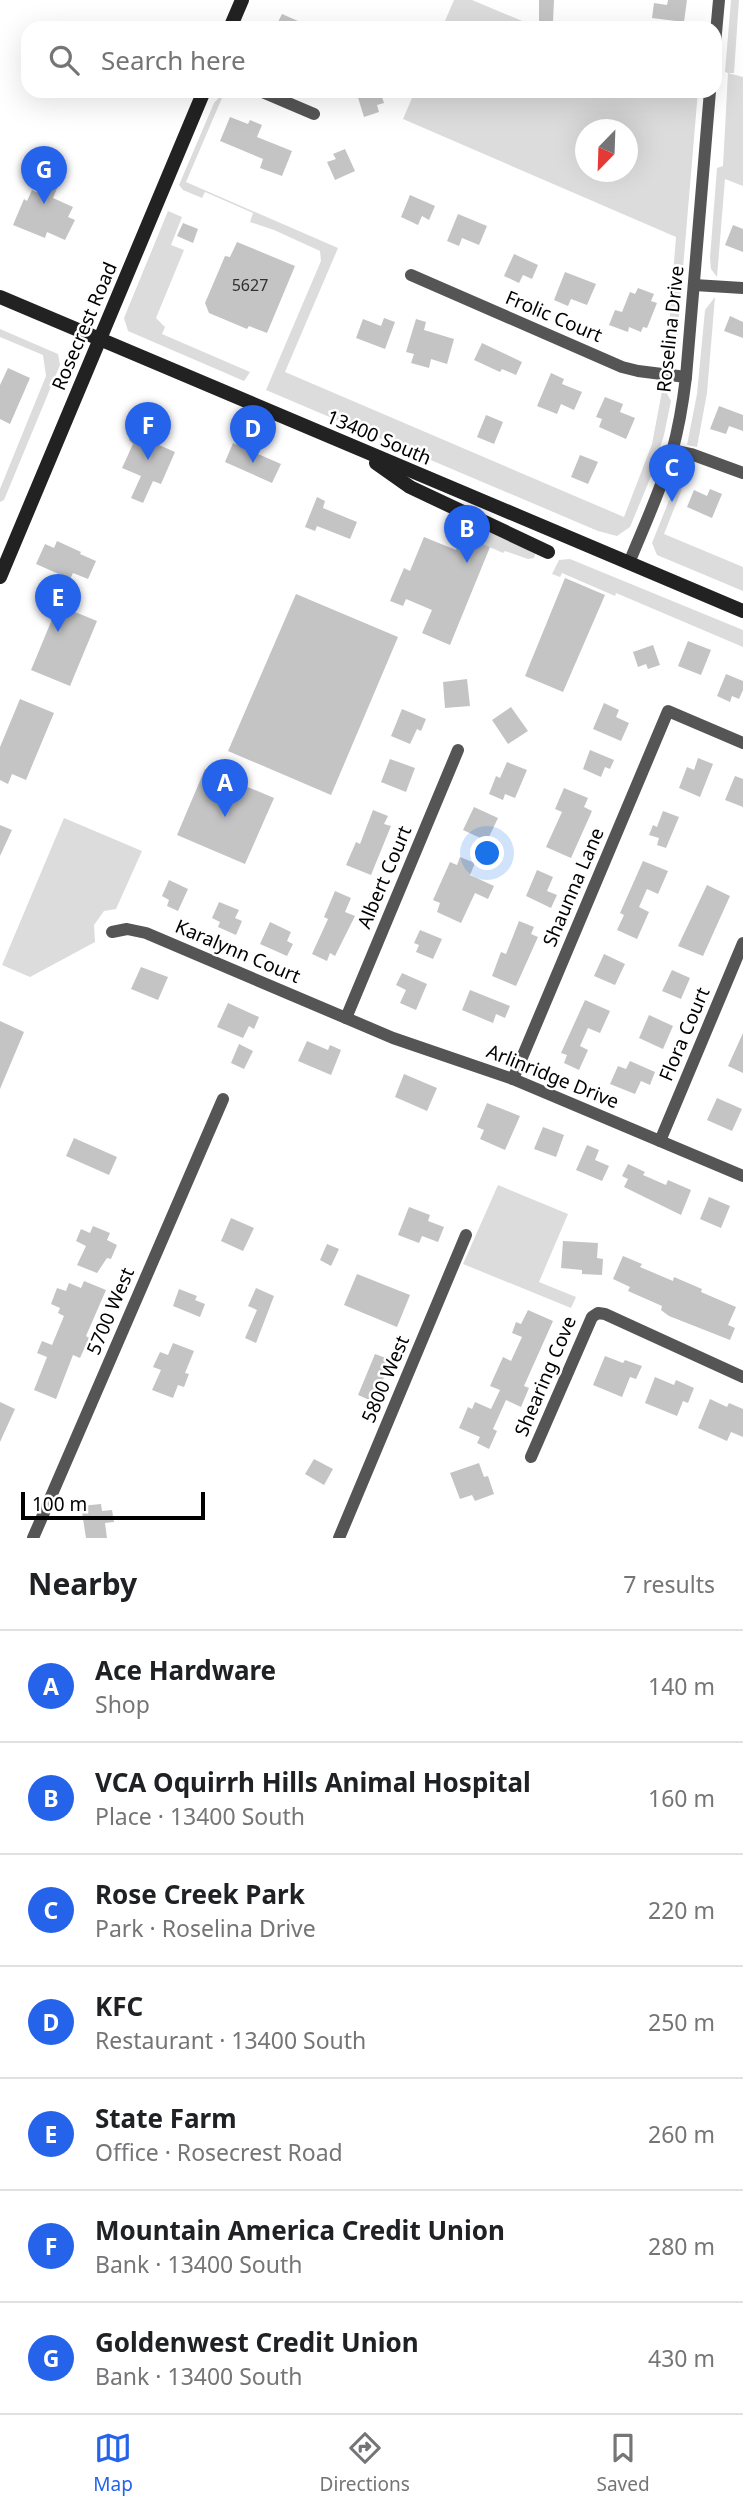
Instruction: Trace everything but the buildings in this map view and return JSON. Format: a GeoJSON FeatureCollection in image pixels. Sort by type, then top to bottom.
{"type":"FeatureCollection","features":[{"type":"Feature","properties":{"kind":"main road"},"geometry":{"type":"LineString","coordinates":[[233,21],[242,0]]}},
{"type":"Feature","properties":{"kind":"main road","name":"Rosecrest Road"},"geometry":{"type":"LineString","coordinates":[[0,577],[201,98]]}},
{"type":"Feature","properties":{"kind":"main road","name":"13400 South"},"geometry":{"type":"LineString","coordinates":[[0,297],[743,611]]}},
{"type":"Feature","properties":{"kind":"main road"},"geometry":{"type":"LineString","coordinates":[[352,446],[410,487],[548,552]]}},
{"type":"Feature","properties":{"kind":"street"},"geometry":{"type":"LineString","coordinates":[[717,21],[719,0]]}},
{"type":"Feature","properties":{"kind":"street"},"geometry":{"type":"LineString","coordinates":[[276,98],[314,114]]}},
{"type":"Feature","properties":{"kind":"street","name":"Roselina Drive"},"geometry":{"type":"LineString","coordinates":[[629,563],[673,450],[686,377],[709,98]]}},
{"type":"Feature","properties":{"kind":"street","name":"Frolic Court"},"geometry":{"type":"LineString","coordinates":[[411,275],[622,367],[638,372],[686,377]]}},
{"type":"Feature","properties":{"kind":"street"},"geometry":{"type":"LineString","coordinates":[[694,285],[743,288]]}},
{"type":"Feature","properties":{"kind":"street"},"geometry":{"type":"LineString","coordinates":[[673,450],[743,473]]}},
{"type":"Feature","properties":{"kind":"street","name":"Shaunna Lane"},"geometry":{"type":"LineString","coordinates":[[513,1079],[668,711],[743,743]]}},
{"type":"Feature","properties":{"kind":"street","name":"Albert Court"},"geometry":{"type":"LineString","coordinates":[[346,1018],[458,750]]}},
{"type":"Feature","properties":{"kind":"street","name":"Karalynn Court"},"geometry":{"type":"LineString","coordinates":[[112,932],[127,929],[140,931],[346,1018]]}},
{"type":"Feature","properties":{"kind":"street","name":"Flora Court"},"geometry":{"type":"LineString","coordinates":[[660,1141],[743,943]]}},
{"type":"Feature","properties":{"kind":"street","name":"Arlinridge Drive"},"geometry":{"type":"LineString","coordinates":[[346,1018],[412,1045],[513,1079],[743,1176]]}},
{"type":"Feature","properties":{"kind":"street","name":"5700 West"},"geometry":{"type":"LineString","coordinates":[[33,1538],[223,1099]]}},
{"type":"Feature","properties":{"kind":"street","name":"5800 West"},"geometry":{"type":"LineString","coordinates":[[339,1538],[466,1235]]}},
{"type":"Feature","properties":{"kind":"street","name":"Shearing Cove"},"geometry":{"type":"LineString","coordinates":[[531,1457],[582,1336],[592,1317],[598,1313],[743,1377]]}},
{"type":"Feature","properties":{"kind":"shaded area"},"geometry":{"type":"Polygon","coordinates":[[[454,0],[472,0],[522,21],[445,21],[454,0]]]}},
{"type":"Feature","properties":{"kind":"shaded area"},"geometry":{"type":"Polygon","coordinates":[[[731,0],[739,0],[734,73],[725,72],[731,0]]]}},
{"type":"Feature","properties":{"kind":"shaded area"},"geometry":{"type":"Polygon","coordinates":[[[728,73],[743,77],[743,186],[725,179],[717,277],[711,269],[710,258],[717,168],[723,166],[728,73]]]}},
{"type":"Feature","properties":{"kind":"shaded area"},"geometry":{"type":"Polygon","coordinates":[[[222,98],[186,182],[338,248],[285,372],[624,517],[652,444],[663,386],[671,401],[664,435],[652,474],[630,527],[617,536],[598,531],[266,390],[321,261],[320,251],[250,222],[253,213],[205,192],[202,198],[183,190],[179,185],[214,103],[222,98]]]}},
{"type":"Feature","properties":{"kind":"shaded area"},"geometry":{"type":"Polygon","coordinates":[[[412,98],[697,98],[676,351],[673,359],[666,363],[676,237],[403,119],[412,98]]]}},
{"type":"Feature","properties":{"kind":"shaded area"},"geometry":{"type":"Polygon","coordinates":[[[168,211],[182,217],[171,245],[184,250],[156,318],[165,327],[162,334],[250,372],[244,381],[128,331],[124,318],[168,211]]]}},
{"type":"Feature","properties":{"kind":"shaded area"},"geometry":{"type":"Polygon","coordinates":[[[715,297],[707,393],[697,447],[687,445],[697,394],[705,310],[715,297]]]}},
{"type":"Feature","properties":{"kind":"shaded area"},"geometry":{"type":"Polygon","coordinates":[[[0,329],[58,354],[60,365],[4,500],[0,502],[0,489],[46,376],[43,355],[0,337],[0,329]]]}},
{"type":"Feature","properties":{"kind":"shaded area"},"geometry":{"type":"Polygon","coordinates":[[[682,468],[689,471],[664,534],[743,567],[743,591],[657,555],[652,543],[682,468]]]}},
{"type":"Feature","properties":{"kind":"shaded area"},"geometry":{"type":"Polygon","coordinates":[[[461,517],[536,551],[534,558],[528,559],[505,551],[503,553],[456,532],[461,517]]]}},
{"type":"Feature","properties":{"kind":"shaded area"},"geometry":{"type":"Polygon","coordinates":[[[570,559],[743,630],[743,647],[616,593],[615,596],[562,573],[560,577],[552,574],[559,560],[570,559]]]}},
{"type":"Feature","properties":{"kind":"shaded area"},"geometry":{"type":"Polygon","coordinates":[[[64,818],[142,851],[116,909],[104,911],[94,925],[95,942],[30,977],[2,965],[64,818]]]}},
{"type":"Feature","properties":{"kind":"shaded area"},"geometry":{"type":"Polygon","coordinates":[[[498,1185],[568,1214],[539,1282],[576,1297],[571,1308],[463,1264],[498,1185]]]}},
{"type":"Feature","properties":{"kind":"place","name":"Goldenwest Credit Union"},"geometry":{"type":"Point","coordinates":[44,204]}},
{"type":"Feature","properties":{"kind":"place","name":"Mountain America Credit Union"},"geometry":{"type":"Point","coordinates":[148,460]}},
{"type":"Feature","properties":{"kind":"place","name":"KFC"},"geometry":{"type":"Point","coordinates":[253,463]}},
{"type":"Feature","properties":{"kind":"place","name":"Rose Creek Park"},"geometry":{"type":"Point","coordinates":[672,502]}},
{"type":"Feature","properties":{"kind":"place","name":"VCA Oquirrh Hills Animal Hospital"},"geometry":{"type":"Point","coordinates":[467,563]}},
{"type":"Feature","properties":{"kind":"place","name":"State Farm"},"geometry":{"type":"Point","coordinates":[58,632]}},
{"type":"Feature","properties":{"kind":"place","name":"Ace Hardware"},"geometry":{"type":"Point","coordinates":[225,817]}}]}
